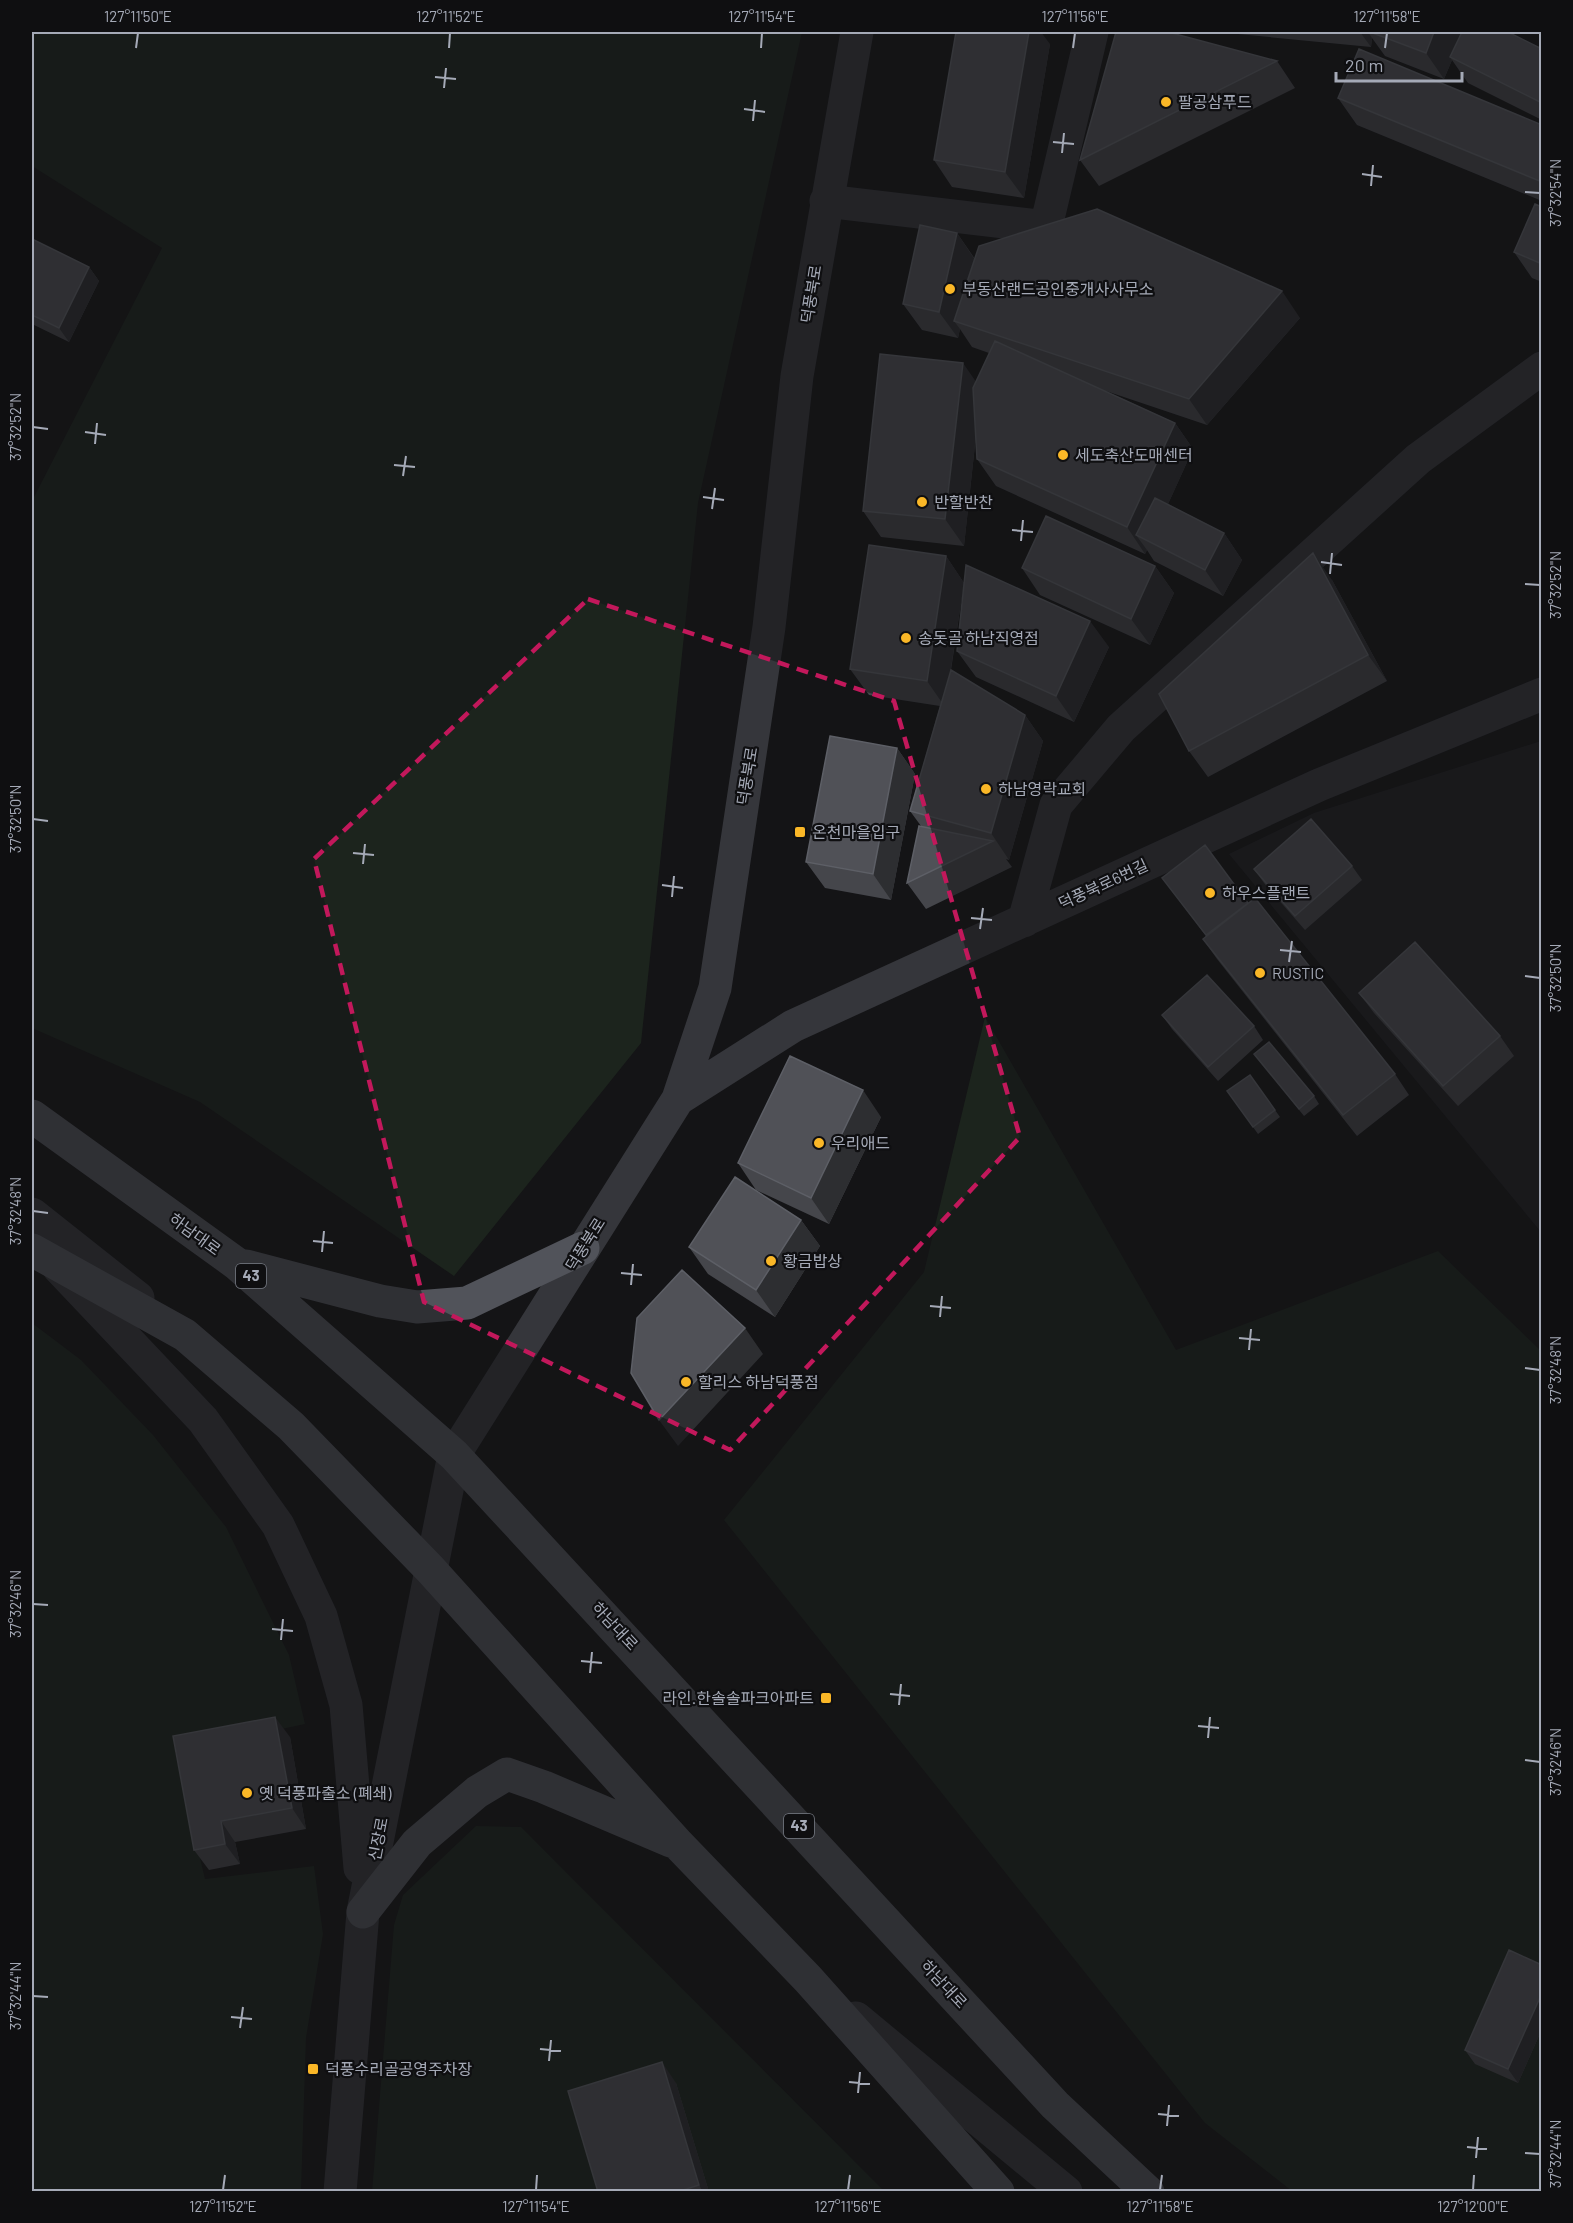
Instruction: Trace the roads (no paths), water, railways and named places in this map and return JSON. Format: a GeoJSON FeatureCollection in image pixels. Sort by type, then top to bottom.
{"type":"FeatureCollection","features":[{"type":"Feature","properties":{"kind":"main road","name":"하남대로"},"geometry":{"type":"LineString","coordinates":[[32,1116],[237,1264],[454,1455],[1055,2105],[1149,2192]]}},
{"type":"Feature","properties":{"kind":"main road"},"geometry":{"type":"LineString","coordinates":[[237,1264],[380,1301],[417,1307],[467,1303],[583,1248]]}},
{"type":"Feature","properties":{"kind":"main road"},"geometry":{"type":"LineString","coordinates":[[42,1256],[185,1335],[291,1426],[430,1569],[678,1844],[808,1979],[998,2192]]}},
{"type":"Feature","properties":{"kind":"main road"},"geometry":{"type":"LineString","coordinates":[[363,1912],[417,1843],[477,1792],[507,1774],[544,1787],[678,1844]]}},
{"type":"Feature","properties":{"kind":"street","name":"덕풍북로"},"geometry":{"type":"LineString","coordinates":[[454,1455],[678,1099],[715,988],[769,627],[797,376],[857,32]]}},
{"type":"Feature","properties":{"kind":"street"},"geometry":{"type":"LineString","coordinates":[[826,201],[1046,227],[1092,32]]}},
{"type":"Feature","properties":{"kind":"street"},"geometry":{"type":"LineString","coordinates":[[1024,921],[1056,806],[1121,728],[1418,459],[1542,368]]}},
{"type":"Feature","properties":{"kind":"street","name":"덕풍북로6번길"},"geometry":{"type":"LineString","coordinates":[[678,1099],[793,1026],[1319,785],[1542,694]]}},
{"type":"Feature","properties":{"kind":"street"},"geometry":{"type":"LineString","coordinates":[[32,1214],[185,1335]]}},
{"type":"Feature","properties":{"kind":"street"},"geometry":{"type":"LineString","coordinates":[[42,1256],[203,1420],[278,1525],[321,1616],[346,1705],[363,1912]]}},
{"type":"Feature","properties":{"kind":"street","name":"신장로"},"geometry":{"type":"LineString","coordinates":[[340,2192],[363,1912],[454,1455]]}},
{"type":"Feature","properties":{"kind":"street"},"geometry":{"type":"LineString","coordinates":[[808,1979],[1066,2192]]}},
{"type":"Feature","properties":{"kind":"place","name":"팔공삼푸드"},"geometry":{"type":"Point","coordinates":[1166,102]}},
{"type":"Feature","properties":{"kind":"place","name":"부동산랜드공인중개사사무소"},"geometry":{"type":"Point","coordinates":[950,289]}},
{"type":"Feature","properties":{"kind":"place","name":"세도축산도매센터"},"geometry":{"type":"Point","coordinates":[1063,455]}},
{"type":"Feature","properties":{"kind":"place","name":"반할반찬"},"geometry":{"type":"Point","coordinates":[922,502]}},
{"type":"Feature","properties":{"kind":"place","name":"송돗골 하남직영점"},"geometry":{"type":"Point","coordinates":[906,638]}},
{"type":"Feature","properties":{"kind":"place","name":"하남영락교회"},"geometry":{"type":"Point","coordinates":[986,789]}},
{"type":"Feature","properties":{"kind":"place","name":"온천마을입구"},"geometry":{"type":"Point","coordinates":[800,832]}},
{"type":"Feature","properties":{"kind":"place","name":"하우스플랜트"},"geometry":{"type":"Point","coordinates":[1210,893]}},
{"type":"Feature","properties":{"kind":"place","name":"RUSTIC"},"geometry":{"type":"Point","coordinates":[1260,973]}},
{"type":"Feature","properties":{"kind":"place","name":"우리애드"},"geometry":{"type":"Point","coordinates":[819,1143]}},
{"type":"Feature","properties":{"kind":"place","name":"황금밥상"},"geometry":{"type":"Point","coordinates":[771,1261]}},
{"type":"Feature","properties":{"kind":"place","name":"할리스 하남덕풍점"},"geometry":{"type":"Point","coordinates":[686,1382]}},
{"type":"Feature","properties":{"kind":"place","name":"라인.한솔솔파크아파트"},"geometry":{"type":"Point","coordinates":[826,1698]}},
{"type":"Feature","properties":{"kind":"place","name":"옛 덕풍파출소 (폐쇄)"},"geometry":{"type":"Point","coordinates":[247,1793]}},
{"type":"Feature","properties":{"kind":"place","name":"덕풍수리골공영주차장"},"geometry":{"type":"Point","coordinates":[313,2069]}}]}
